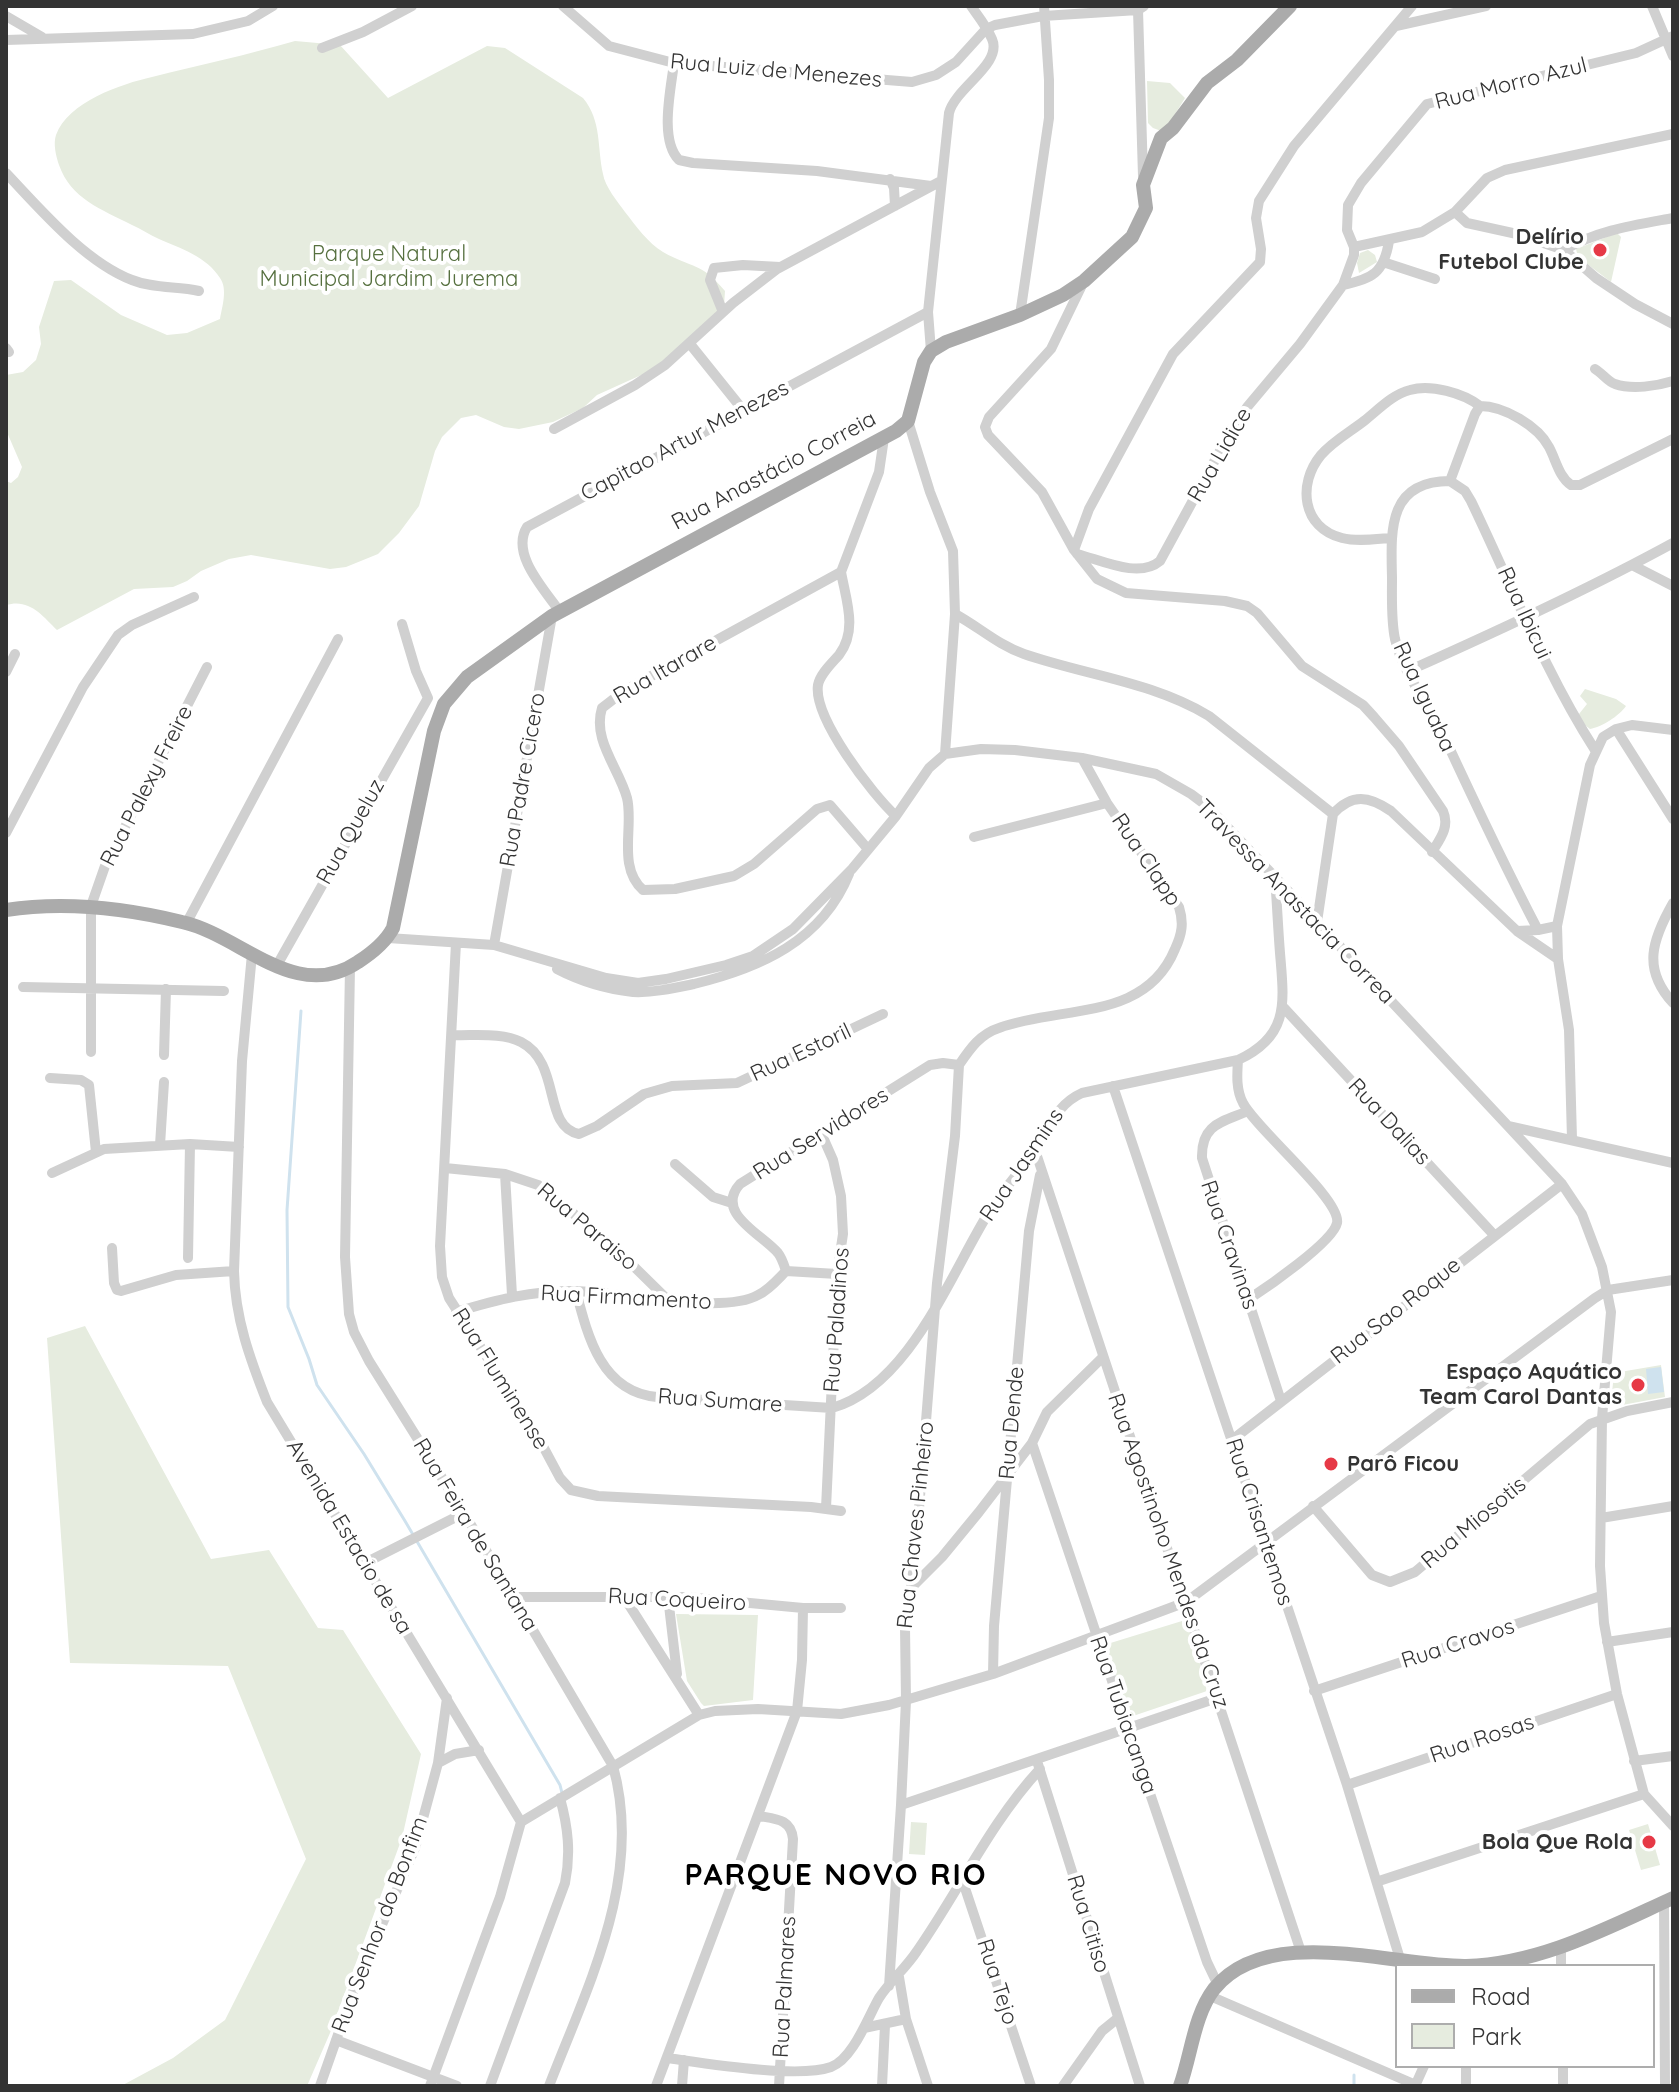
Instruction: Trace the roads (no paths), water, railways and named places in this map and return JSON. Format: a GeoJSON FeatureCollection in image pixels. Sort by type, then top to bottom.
{"type":"FeatureCollection","features":[{"type":"Feature","properties":{"kind":"main road"},"geometry":{"type":"LineString","coordinates":[[931,351],[946,342],[1044,305],[1084,281],[1132,237],[1146,208],[1143,185],[1161,138],[1173,128],[1207,83],[1237,60],[1290,6]]}},
{"type":"Feature","properties":{"kind":"main road","name":"Rua Anastácio Correia"},"geometry":{"type":"LineString","coordinates":[[388,938],[399,908],[434,731],[444,704],[467,677],[556,614],[884,438],[908,421],[924,362],[931,351]]}},
{"type":"Feature","properties":{"kind":"main road"},"geometry":{"type":"LineString","coordinates":[[6,910],[31,906],[91,906],[187,922],[276,967],[314,976],[350,967],[388,938]]}},
{"type":"Feature","properties":{"kind":"main road"},"geometry":{"type":"LineString","coordinates":[[1479,1964],[1519,1959],[1561,1947],[1669,1900]]}},
{"type":"Feature","properties":{"kind":"main road"},"geometry":{"type":"LineString","coordinates":[[1180,2086],[1197,2029],[1214,1991],[1237,1970],[1274,1956],[1301,1952],[1445,1964]]}},
{"type":"Feature","properties":{"kind":"street"},"geometry":{"type":"LineString","coordinates":[[248,21],[250,6]]}},
{"type":"Feature","properties":{"kind":"street"},"geometry":{"type":"LineString","coordinates":[[6,40],[173,36],[248,21],[273,6]]}},
{"type":"Feature","properties":{"kind":"street"},"geometry":{"type":"LineString","coordinates":[[322,48],[363,32],[412,6]]}},
{"type":"Feature","properties":{"kind":"street","name":"Rua Luiz de Menezes"},"geometry":{"type":"LineString","coordinates":[[563,6],[609,46],[674,63],[912,82],[936,75],[956,62],[986,29]]}},
{"type":"Feature","properties":{"kind":"street"},"geometry":{"type":"LineString","coordinates":[[931,351],[928,312],[938,205],[936,183],[951,106],[993,54],[993,42],[971,6]]}},
{"type":"Feature","properties":{"kind":"street"},"geometry":{"type":"LineString","coordinates":[[1076,552],[1089,509],[1173,354],[1260,262],[1256,218],[1259,201],[1294,146],[1412,6]]}},
{"type":"Feature","properties":{"kind":"street"},"geometry":{"type":"LineString","coordinates":[[1396,26],[1486,6]]}},
{"type":"Feature","properties":{"kind":"street"},"geometry":{"type":"LineString","coordinates":[[1652,6],[1669,39],[1673,56]]}},
{"type":"Feature","properties":{"kind":"street"},"geometry":{"type":"LineString","coordinates":[[986,29],[1044,11],[1141,8],[1143,185]]}},
{"type":"Feature","properties":{"kind":"street"},"geometry":{"type":"LineString","coordinates":[[1020,315],[1049,118],[1044,11]]}},
{"type":"Feature","properties":{"kind":"street"},"geometry":{"type":"LineString","coordinates":[[6,16],[44,38]]}},
{"type":"Feature","properties":{"kind":"street","name":"Rua Morro Azul"},"geometry":{"type":"LineString","coordinates":[[1354,251],[1346,221],[1348,205],[1355,192],[1427,104],[1636,53],[1669,39]]}},
{"type":"Feature","properties":{"kind":"street"},"geometry":{"type":"LineString","coordinates":[[674,63],[668,130],[671,148],[679,160],[936,183]]}},
{"type":"Feature","properties":{"kind":"street"},"geometry":{"type":"LineString","coordinates":[[1354,251],[1422,232],[1455,212],[1481,183],[1505,170],[1673,134]]}},
{"type":"Feature","properties":{"kind":"street"},"geometry":{"type":"LineString","coordinates":[[6,173],[48,216],[106,267],[133,281],[155,287],[199,291]]}},
{"type":"Feature","properties":{"kind":"street"},"geometry":{"type":"LineString","coordinates":[[890,179],[895,206]]}},
{"type":"Feature","properties":{"kind":"street"},"geometry":{"type":"LineString","coordinates":[[554,429],[665,365],[723,312],[782,267],[936,183]]}},
{"type":"Feature","properties":{"kind":"street"},"geometry":{"type":"LineString","coordinates":[[920,192],[938,205]]}},
{"type":"Feature","properties":{"kind":"street"},"geometry":{"type":"LineString","coordinates":[[1455,212],[1467,223],[1517,234],[1564,250],[1596,278],[1673,324]]}},
{"type":"Feature","properties":{"kind":"street"},"geometry":{"type":"LineString","coordinates":[[1564,250],[1584,238],[1673,218]]}},
{"type":"Feature","properties":{"kind":"street"},"geometry":{"type":"LineString","coordinates":[[1389,241],[1383,262],[1435,279]]}},
{"type":"Feature","properties":{"kind":"street","name":"Rua Lidice"},"geometry":{"type":"LineString","coordinates":[[1076,552],[1135,569],[1151,567],[1160,561],[1233,427],[1343,285],[1354,251]]}},
{"type":"Feature","properties":{"kind":"street","name":"Rua Lidice"},"geometry":{"type":"LineString","coordinates":[[1343,285],[1371,278],[1383,262]]}},
{"type":"Feature","properties":{"kind":"street"},"geometry":{"type":"LineString","coordinates":[[723,312],[710,280],[714,268],[743,265],[782,267]]}},
{"type":"Feature","properties":{"kind":"street"},"geometry":{"type":"LineString","coordinates":[[1084,281],[1051,349],[989,417],[985,427],[993,442],[1042,492],[1076,552],[1097,579],[1126,593],[1225,601],[1247,606],[1257,613],[1302,666],[1363,705],[1399,746],[1446,818],[1443,834],[1432,852]]}},
{"type":"Feature","properties":{"kind":"street","name":"Capitao Artur Menezes"},"geometry":{"type":"LineString","coordinates":[[556,614],[528,565],[522,543],[527,527],[928,312]]}},
{"type":"Feature","properties":{"kind":"street"},"geometry":{"type":"LineString","coordinates":[[690,344],[743,410]]}},
{"type":"Feature","properties":{"kind":"street"},"geometry":{"type":"LineString","coordinates":[[1595,369],[1612,384],[1618,385],[1673,381]]}},
{"type":"Feature","properties":{"kind":"street"},"geometry":{"type":"LineString","coordinates":[[1391,538],[1351,540],[1322,530],[1309,514],[1306,503],[1310,474],[1330,446],[1390,401],[1410,390],[1434,389],[1456,394],[1480,406],[1502,411],[1537,431],[1550,449],[1567,484],[1580,485],[1673,439]]}},
{"type":"Feature","properties":{"kind":"street"},"geometry":{"type":"LineString","coordinates":[[1450,481],[1480,406]]}},
{"type":"Feature","properties":{"kind":"street"},"geometry":{"type":"LineString","coordinates":[[388,938],[494,945],[541,958],[581,980],[632,992],[664,990],[759,965],[800,938],[832,904],[867,848],[896,816],[922,777],[945,754],[955,614],[951,540],[930,492],[908,421]]}},
{"type":"Feature","properties":{"kind":"street"},"geometry":{"type":"LineString","coordinates":[[884,438],[879,472],[841,572],[849,616],[847,643],[818,683],[819,698],[834,735],[870,788],[896,816]]}},
{"type":"Feature","properties":{"kind":"street","name":"Rua Iguaba"},"geometry":{"type":"LineString","coordinates":[[1450,481],[1428,482],[1406,496],[1397,508],[1391,538],[1395,639],[1408,671],[1440,729],[1538,930]]}},
{"type":"Feature","properties":{"kind":"street","name":"Rua Ibicui"},"geometry":{"type":"LineString","coordinates":[[1450,481],[1465,491],[1471,501],[1525,619],[1595,750]]}},
{"type":"Feature","properties":{"kind":"street"},"geometry":{"type":"LineString","coordinates":[[1408,671],[1525,619],[1634,566],[1673,543]]}},
{"type":"Feature","properties":{"kind":"street"},"geometry":{"type":"LineString","coordinates":[[1634,566],[1673,586]]}},
{"type":"Feature","properties":{"kind":"street","name":"Rua Itarare"},"geometry":{"type":"LineString","coordinates":[[841,572],[624,691],[602,708],[600,730],[603,745],[627,799],[630,861],[634,878],[643,890],[675,889],[734,876],[754,864],[825,805],[830,805],[867,848]]}},
{"type":"Feature","properties":{"kind":"street"},"geometry":{"type":"LineString","coordinates":[[6,833],[83,687],[118,635],[132,625],[194,597]]}},
{"type":"Feature","properties":{"kind":"street","name":"Rua Padre Cicero"},"geometry":{"type":"LineString","coordinates":[[494,945],[556,614]]}},
{"type":"Feature","properties":{"kind":"street"},"geometry":{"type":"LineString","coordinates":[[955,614],[999,644],[1020,653],[1142,687],[1190,705],[1209,716],[1333,814]]}},
{"type":"Feature","properties":{"kind":"street"},"geometry":{"type":"LineString","coordinates":[[402,624],[428,698],[444,704]]}},
{"type":"Feature","properties":{"kind":"street"},"geometry":{"type":"LineString","coordinates":[[187,922],[338,639]]}},
{"type":"Feature","properties":{"kind":"street"},"geometry":{"type":"LineString","coordinates":[[6,672],[15,654]]}},
{"type":"Feature","properties":{"kind":"street","name":"Rua Palexy Freire"},"geometry":{"type":"LineString","coordinates":[[91,906],[110,856],[207,667]]}},
{"type":"Feature","properties":{"kind":"street","name":"Rua Queluz"},"geometry":{"type":"LineString","coordinates":[[276,967],[428,698]]}},
{"type":"Feature","properties":{"kind":"street"},"geometry":{"type":"LineString","coordinates":[[1572,1139],[1569,1030],[1558,959],[1557,926],[1574,835],[1595,750],[1603,737],[1616,729],[1632,725],[1673,730]]}},
{"type":"Feature","properties":{"kind":"street"},"geometry":{"type":"LineString","coordinates":[[1616,729],[1673,819]]}},
{"type":"Feature","properties":{"kind":"street","name":"Travessa Anastacia Correa"},"geometry":{"type":"LineString","coordinates":[[945,754],[1004,750],[1082,758],[1132,767],[1172,781],[1207,806],[1562,1184],[1582,1214],[1608,1290],[1611,1312],[1602,1418],[1601,1596],[1617,1694],[1644,1794]]}},
{"type":"Feature","properties":{"kind":"street","name":"Rua Clapp"},"geometry":{"type":"LineString","coordinates":[[959,1065],[976,1042],[991,1031],[1126,1000],[1154,984],[1166,969],[1183,928],[1179,907],[1107,803],[1082,758]]}},
{"type":"Feature","properties":{"kind":"street"},"geometry":{"type":"LineString","coordinates":[[1317,922],[1333,814],[1343,803],[1364,799],[1391,811],[1517,931],[1558,959]]}},
{"type":"Feature","properties":{"kind":"street"},"geometry":{"type":"LineString","coordinates":[[974,837],[1107,803]]}},
{"type":"Feature","properties":{"kind":"street"},"geometry":{"type":"LineString","coordinates":[[1275,877],[1284,1008]]}},
{"type":"Feature","properties":{"kind":"street"},"geometry":{"type":"LineString","coordinates":[[1673,903],[1657,939],[1652,968],[1655,979],[1673,1003]]}},
{"type":"Feature","properties":{"kind":"street"},"geometry":{"type":"LineString","coordinates":[[91,906],[91,1052]]}},
{"type":"Feature","properties":{"kind":"street"},"geometry":{"type":"LineString","coordinates":[[1517,931],[1557,926]]}},
{"type":"Feature","properties":{"kind":"street","name":"Rua Fluminense"},"geometry":{"type":"LineString","coordinates":[[456,943],[440,1257],[445,1288],[456,1312],[537,1435],[560,1478],[571,1490],[598,1496],[841,1511]]}},
{"type":"Feature","properties":{"kind":"street","name":"Avenida Estacio de sa"},"geometry":{"type":"LineString","coordinates":[[252,954],[242,1061],[234,1271],[243,1339],[267,1402],[521,1822]]}},
{"type":"Feature","properties":{"kind":"street","name":"Rua Feira de Santana"},"geometry":{"type":"LineString","coordinates":[[350,967],[345,1257],[349,1314],[354,1332],[613,1766],[623,1820],[617,1896],[597,1962],[549,2086]]}},
{"type":"Feature","properties":{"kind":"street"},"geometry":{"type":"LineString","coordinates":[[23,987],[224,991]]}},
{"type":"Feature","properties":{"kind":"street"},"geometry":{"type":"LineString","coordinates":[[164,1055],[166,989]]}},
{"type":"Feature","properties":{"kind":"street","name":"Rua Jasmins"},"geometry":{"type":"LineString","coordinates":[[832,1408],[866,1392],[897,1361],[935,1311],[990,1210],[1067,1101],[1082,1093],[1238,1060],[1265,1042],[1284,1008]]}},
{"type":"Feature","properties":{"kind":"street","name":"Rua Dalias"},"geometry":{"type":"LineString","coordinates":[[1284,1008],[1494,1235]]}},
{"type":"Feature","properties":{"kind":"street","name":"Rua Estoril"},"geometry":{"type":"LineString","coordinates":[[452,1035],[505,1038],[529,1047],[548,1075],[559,1121],[565,1129],[579,1134],[597,1126],[644,1094],[672,1086],[737,1083],[883,1014]]}},
{"type":"Feature","properties":{"kind":"street"},"geometry":{"type":"LineString","coordinates":[[1238,1060],[1238,1084],[1248,1111],[1322,1192],[1337,1217],[1336,1227],[1325,1240],[1249,1299]]}},
{"type":"Feature","properties":{"kind":"street","name":"Rua Servidores"},"geometry":{"type":"LineString","coordinates":[[732,1203],[733,1192],[740,1184],[930,1065],[959,1065]]}},
{"type":"Feature","properties":{"kind":"street","name":"Rua Chaves Pinheiro"},"geometry":{"type":"LineString","coordinates":[[889,1986],[906,1701],[905,1627],[915,1559],[959,1065]]}},
{"type":"Feature","properties":{"kind":"street"},"geometry":{"type":"LineString","coordinates":[[50,1078],[81,1080],[89,1085],[96,1152]]}},
{"type":"Feature","properties":{"kind":"street"},"geometry":{"type":"LineString","coordinates":[[160,1145],[164,1082]]}},
{"type":"Feature","properties":{"kind":"street","name":"Rua Crisantemos"},"geometry":{"type":"LineString","coordinates":[[1113,1086],[1379,1881],[1400,1959]]}},
{"type":"Feature","properties":{"kind":"street","name":"Rua Cravinas"},"geometry":{"type":"LineString","coordinates":[[1248,1111],[1209,1129],[1201,1146],[1204,1172],[1281,1401]]}},
{"type":"Feature","properties":{"kind":"street"},"geometry":{"type":"LineString","coordinates":[[1508,1126],[1673,1163]]}},
{"type":"Feature","properties":{"kind":"street","name":"Rua Paladinos"},"geometry":{"type":"LineString","coordinates":[[822,1135],[833,1160],[841,1196],[843,1234],[837,1274],[826,1508]]}},
{"type":"Feature","properties":{"kind":"street"},"geometry":{"type":"LineString","coordinates":[[188,1258],[190,1144]]}},
{"type":"Feature","properties":{"kind":"street"},"geometry":{"type":"LineString","coordinates":[[52,1173],[96,1152],[160,1145],[239,1147]]}},
{"type":"Feature","properties":{"kind":"street","name":"Rua Agostinoho Mendes da Cruz"},"geometry":{"type":"LineString","coordinates":[[1035,1150],[1301,1952]]}},
{"type":"Feature","properties":{"kind":"street"},"geometry":{"type":"LineString","coordinates":[[675,1164],[713,1197],[732,1203],[735,1214],[779,1254],[786,1271],[837,1274]]}},
{"type":"Feature","properties":{"kind":"street","name":"Rua Paraiso"},"geometry":{"type":"LineString","coordinates":[[445,1168],[505,1174],[530,1181],[557,1198],[638,1268],[670,1302]]}},
{"type":"Feature","properties":{"kind":"street","name":"Rua Dende"},"geometry":{"type":"LineString","coordinates":[[993,1674],[994,1626],[1029,1231],[1041,1173]]}},
{"type":"Feature","properties":{"kind":"street"},"geometry":{"type":"LineString","coordinates":[[505,1174],[512,1295]]}},
{"type":"Feature","properties":{"kind":"street","name":"Rua Sao Roque"},"geometry":{"type":"LineString","coordinates":[[1232,1440],[1562,1184]]}},
{"type":"Feature","properties":{"kind":"street"},"geometry":{"type":"LineString","coordinates":[[112,1248],[115,1287],[121,1291],[176,1275],[234,1271]]}},
{"type":"Feature","properties":{"kind":"street","name":"Rua Firmamento"},"geometry":{"type":"LineString","coordinates":[[456,1312],[512,1295],[576,1291],[670,1302],[730,1302],[753,1298],[786,1271]]}},
{"type":"Feature","properties":{"kind":"street"},"geometry":{"type":"LineString","coordinates":[[432,2082],[500,1897],[521,1822],[699,1715],[733,1709],[841,1714],[906,1701],[993,1674],[1186,1602],[1608,1290],[1673,1280]]}},
{"type":"Feature","properties":{"kind":"street","name":"Rua Sumare"},"geometry":{"type":"LineString","coordinates":[[576,1291],[584,1322],[604,1365],[611,1376],[629,1391],[657,1397],[832,1408]]}},
{"type":"Feature","properties":{"kind":"street"},"geometry":{"type":"LineString","coordinates":[[911,1589],[936,1563],[1032,1443],[1047,1412],[1103,1357]]}},
{"type":"Feature","properties":{"kind":"street"},"geometry":{"type":"LineString","coordinates":[[1602,1418],[1673,1402]]}},
{"type":"Feature","properties":{"kind":"street","name":"Rua Miosotis"},"geometry":{"type":"LineString","coordinates":[[1313,1506],[1372,1575],[1390,1582],[1415,1572],[1508,1496],[1579,1431],[1602,1418]]}},
{"type":"Feature","properties":{"kind":"street","name":"Rua Tubiacanga"},"geometry":{"type":"LineString","coordinates":[[1032,1443],[1202,1947],[1214,1991]]}},
{"type":"Feature","properties":{"kind":"street"},"geometry":{"type":"LineString","coordinates":[[984,1505],[1004,1511]]}},
{"type":"Feature","properties":{"kind":"street"},"geometry":{"type":"LineString","coordinates":[[1601,1518],[1673,1506]]}},
{"type":"Feature","properties":{"kind":"street"},"geometry":{"type":"LineString","coordinates":[[365,1563],[464,1513]]}},
{"type":"Feature","properties":{"kind":"street"},"geometry":{"type":"LineString","coordinates":[[915,1559],[936,1563]]}},
{"type":"Feature","properties":{"kind":"street","name":"Rua Cravos"},"geometry":{"type":"LineString","coordinates":[[1314,1691],[1601,1596]]}},
{"type":"Feature","properties":{"kind":"street","name":"Rua Coqueiro"},"geometry":{"type":"LineString","coordinates":[[512,1597],[668,1597],[803,1608],[841,1608]]}},
{"type":"Feature","properties":{"kind":"street"},"geometry":{"type":"LineString","coordinates":[[624,1597],[699,1715]]}},
{"type":"Feature","properties":{"kind":"street"},"geometry":{"type":"LineString","coordinates":[[668,1597],[678,1681]]}},
{"type":"Feature","properties":{"kind":"street"},"geometry":{"type":"LineString","coordinates":[[656,2086],[797,1711],[803,1608]]}},
{"type":"Feature","properties":{"kind":"street"},"geometry":{"type":"LineString","coordinates":[[1607,1642],[1673,1632]]}},
{"type":"Feature","properties":{"kind":"street","name":"Rua Rosas"},"geometry":{"type":"LineString","coordinates":[[1347,1785],[1617,1694]]}},
{"type":"Feature","properties":{"kind":"street","name":"Rua Senhor do Bonfim"},"geometry":{"type":"LineString","coordinates":[[320,2086],[353,1992],[415,1848],[438,1763],[447,1697]]}},
{"type":"Feature","properties":{"kind":"street"},"geometry":{"type":"LineString","coordinates":[[901,1805],[1038,1765],[1217,1698]]}},
{"type":"Feature","properties":{"kind":"street"},"geometry":{"type":"LineString","coordinates":[[438,1763],[455,1754],[479,1750]]}},
{"type":"Feature","properties":{"kind":"street"},"geometry":{"type":"LineString","coordinates":[[1634,1761],[1673,1756]]}},
{"type":"Feature","properties":{"kind":"street"},"geometry":{"type":"LineString","coordinates":[[667,2058],[781,2070],[815,2069],[838,2064],[1038,1765]]}},
{"type":"Feature","properties":{"kind":"street","name":"Rua Citiso"},"geometry":{"type":"LineString","coordinates":[[1038,1765],[1140,2086]]}},
{"type":"Feature","properties":{"kind":"street"},"geometry":{"type":"LineString","coordinates":[[1379,1881],[1644,1794],[1673,1826]]}},
{"type":"Feature","properties":{"kind":"street"},"geometry":{"type":"LineString","coordinates":[[490,2086],[565,1883],[569,1842],[560,1798]]}},
{"type":"Feature","properties":{"kind":"street","name":"Rua Palmares"},"geometry":{"type":"LineString","coordinates":[[759,1816],[782,1820],[792,1833],[790,1927],[779,2086]]}},
{"type":"Feature","properties":{"kind":"street","name":"Rua Tejo"},"geometry":{"type":"LineString","coordinates":[[962,1879],[1031,2086]]}},
{"type":"Feature","properties":{"kind":"street"},"geometry":{"type":"LineString","coordinates":[[1665,2086],[1669,1900]]}},
{"type":"Feature","properties":{"kind":"street"},"geometry":{"type":"LineString","coordinates":[[1561,1947],[1561,1964]]}},
{"type":"Feature","properties":{"kind":"street"},"geometry":{"type":"LineString","coordinates":[[899,1977],[906,2019],[928,2086]]}},
{"type":"Feature","properties":{"kind":"street"},"geometry":{"type":"LineString","coordinates":[[1214,1991],[1415,2086]]}},
{"type":"Feature","properties":{"kind":"street"},"geometry":{"type":"LineString","coordinates":[[1063,2086],[1102,2031],[1118,2018]]}},
{"type":"Feature","properties":{"kind":"street"},"geometry":{"type":"LineString","coordinates":[[864,2028],[906,2019]]}},
{"type":"Feature","properties":{"kind":"street"},"geometry":{"type":"LineString","coordinates":[[882,2086],[885,2025]]}},
{"type":"Feature","properties":{"kind":"street"},"geometry":{"type":"LineString","coordinates":[[336,2040],[432,2082],[457,2086]]}},
{"type":"Feature","properties":{"kind":"street"},"geometry":{"type":"LineString","coordinates":[[682,2086],[684,2060]]}},
{"type":"Feature","properties":{"kind":"water"},"geometry":{"type":"Polygon","coordinates":[[[1661,1367],[1664,1392],[1648,1394],[1646,1369],[1661,1367]]]}},
{"type":"Feature","properties":{"kind":"waterway"},"geometry":{"type":"LineString","coordinates":[[301,1011],[287,1210],[288,1307],[317,1385],[405,1521],[562,1793]]}},
{"type":"Feature","properties":{"kind":"waterway"},"geometry":{"type":"LineString","coordinates":[[1354,2075],[1354,2086]]}},
{"type":"Feature","properties":{"kind":"place","name":"Delírio Futebol Clube"},"geometry":{"type":"Point","coordinates":[1600,250]}},
{"type":"Feature","properties":{"kind":"place","name":"Espaço Aquático Team Carol Dantas"},"geometry":{"type":"Point","coordinates":[1638,1385]}},
{"type":"Feature","properties":{"kind":"place","name":"Parô Ficou"},"geometry":{"type":"Point","coordinates":[1331,1464]}},
{"type":"Feature","properties":{"kind":"place","name":"Bola Que Rola"},"geometry":{"type":"Point","coordinates":[1649,1842]}},
{"type":"Feature","properties":{"kind":"district","name":"PARQUE NOVO RIO"},"geometry":{"type":"Point","coordinates":[836,1876]}},
{"type":"Feature","properties":{"kind":"park label","name":"Parque Natural Municipal Jardim Jurema"},"geometry":{"type":"Point","coordinates":[389,266]}}]}
